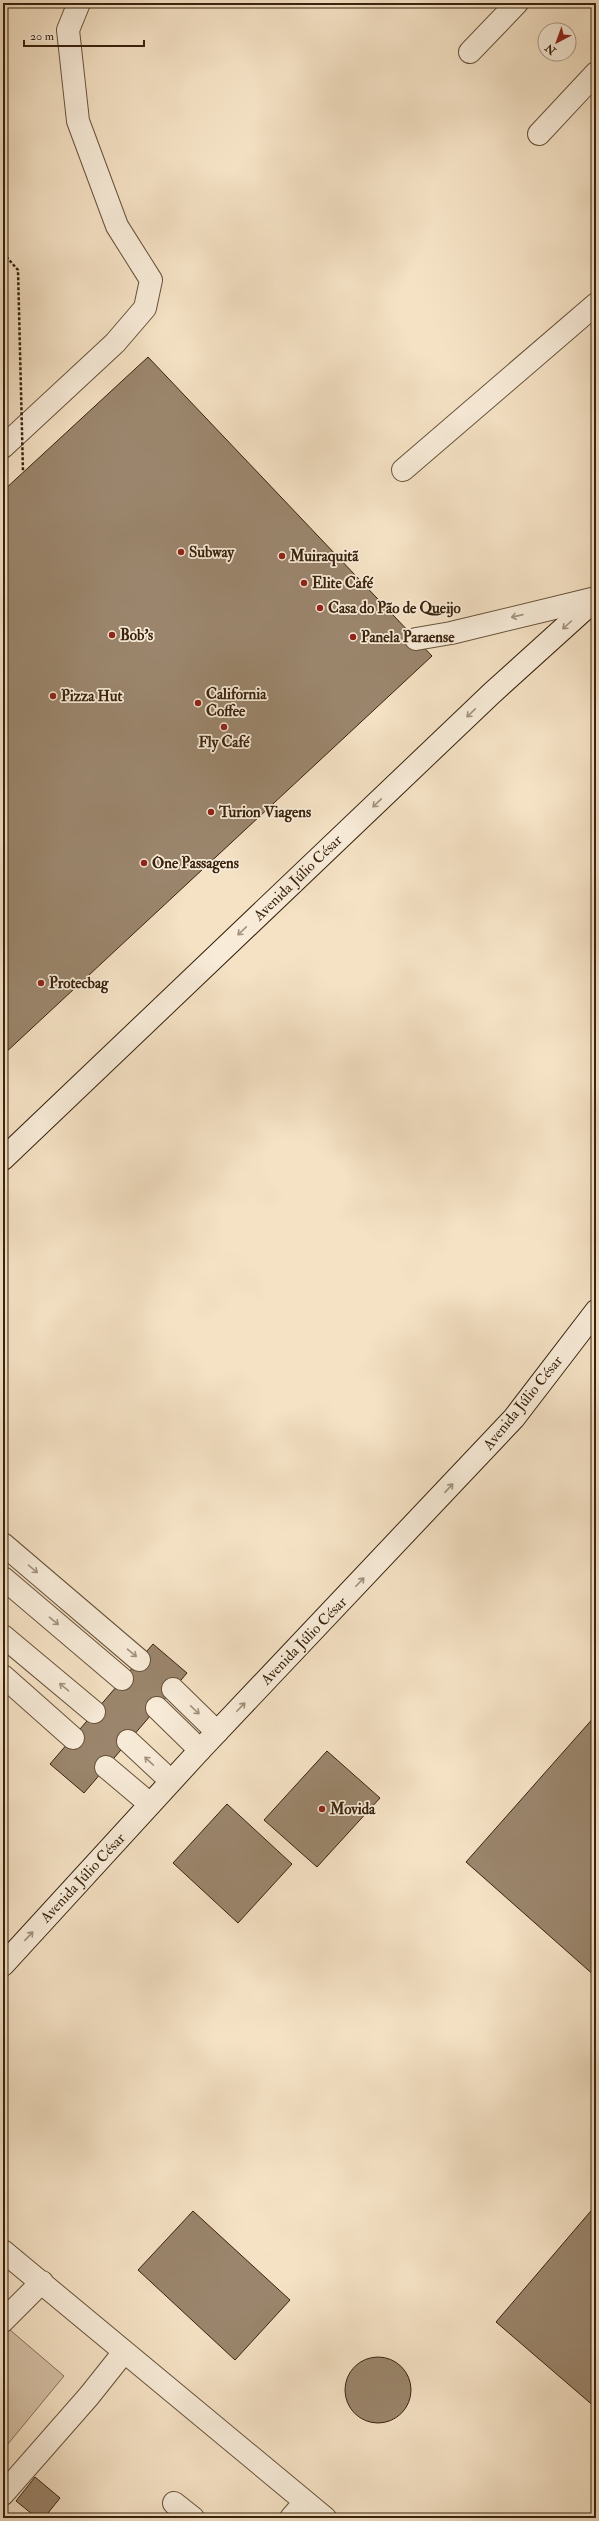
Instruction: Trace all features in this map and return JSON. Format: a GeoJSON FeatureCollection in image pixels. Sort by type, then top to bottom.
{"type":"FeatureCollection","features":[{"type":"Feature","properties":{"kind":"street"},"geometry":{"type":"LineString","coordinates":[[3,447],[115,343],[145,308],[151,280],[117,226],[78,121],[68,30],[79,3]]}},
{"type":"Feature","properties":{"kind":"street"},"geometry":{"type":"LineString","coordinates":[[470,52],[517,3]]}},
{"type":"Feature","properties":{"kind":"street"},"geometry":{"type":"LineString","coordinates":[[539,134],[596,73]]}},
{"type":"Feature","properties":{"kind":"street"},"geometry":{"type":"LineString","coordinates":[[403,470],[596,304]]}},
{"type":"Feature","properties":{"kind":"street"},"geometry":{"type":"LineString","coordinates":[[416,639],[451,633],[596,598]]}},
{"type":"Feature","properties":{"kind":"street","name":"Avenida Júlio César"},"geometry":{"type":"LineString","coordinates":[[3,1159],[486,699],[596,598]]}},
{"type":"Feature","properties":{"kind":"street","name":"Avenida Júlio César"},"geometry":{"type":"LineString","coordinates":[[3,1964],[200,1750],[514,1418],[596,1311]]}},
{"type":"Feature","properties":{"kind":"street"},"geometry":{"type":"LineString","coordinates":[[3,1544],[139,1660]]}},
{"type":"Feature","properties":{"kind":"street"},"geometry":{"type":"LineString","coordinates":[[3,1578],[122,1679]]}},
{"type":"Feature","properties":{"kind":"street"},"geometry":{"type":"LineString","coordinates":[[3,1636],[94,1712]]}},
{"type":"Feature","properties":{"kind":"street"},"geometry":{"type":"LineString","coordinates":[[3,1676],[73,1738]]}},
{"type":"Feature","properties":{"kind":"street"},"geometry":{"type":"LineString","coordinates":[[173,1689],[217,1732]]}},
{"type":"Feature","properties":{"kind":"street"},"geometry":{"type":"LineString","coordinates":[[156,1708],[200,1750]]}},
{"type":"Feature","properties":{"kind":"street"},"geometry":{"type":"LineString","coordinates":[[128,1741],[171,1781]]}},
{"type":"Feature","properties":{"kind":"street"},"geometry":{"type":"LineString","coordinates":[[106,1767],[150,1804]]}},
{"type":"Feature","properties":{"kind":"street"},"geometry":{"type":"LineString","coordinates":[[3,2251],[324,2518]]}},
{"type":"Feature","properties":{"kind":"street"},"geometry":{"type":"LineString","coordinates":[[3,2321],[42,2282]]}},
{"type":"Feature","properties":{"kind":"street"},"geometry":{"type":"LineString","coordinates":[[3,2494],[89,2396],[124,2352]]}},
{"type":"Feature","properties":{"kind":"street"},"geometry":{"type":"LineString","coordinates":[[291,2518],[305,2502]]}},
{"type":"Feature","properties":{"kind":"street"},"geometry":{"type":"LineString","coordinates":[[174,2503],[193,2518]]}},
{"type":"Feature","properties":{"kind":"path"},"geometry":{"type":"LineString","coordinates":[[3,253],[18,270],[23,472]]}},
{"type":"Feature","properties":{"kind":"shaded area"},"geometry":{"type":"Polygon","coordinates":[[[3,2324],[64,2376],[3,2450],[3,2324]]]}},
{"type":"Feature","properties":{"kind":"building"},"geometry":{"type":"Polygon","coordinates":[[[148,357],[432,656],[3,1055],[3,491],[148,357]]]}},
{"type":"Feature","properties":{"kind":"building"},"geometry":{"type":"Polygon","coordinates":[[[153,1644],[187,1673],[84,1793],[50,1764],[153,1644]]]}},
{"type":"Feature","properties":{"kind":"building"},"geometry":{"type":"Polygon","coordinates":[[[596,1715],[596,1977],[466,1862],[596,1715]]]}},
{"type":"Feature","properties":{"kind":"building","name":"Movida"},"geometry":{"type":"Polygon","coordinates":[[[327,1751],[380,1798],[317,1867],[264,1820],[327,1751]]]}},
{"type":"Feature","properties":{"kind":"building"},"geometry":{"type":"Polygon","coordinates":[[[227,1804],[292,1864],[238,1923],[173,1863],[227,1804]]]}},
{"type":"Feature","properties":{"kind":"building"},"geometry":{"type":"Polygon","coordinates":[[[596,2205],[596,2408],[496,2322],[596,2205]]]}},
{"type":"Feature","properties":{"kind":"building"},"geometry":{"type":"Polygon","coordinates":[[[193,2211],[290,2300],[235,2360],[138,2270],[193,2211]]]}},
{"type":"Feature","properties":{"kind":"building"},"geometry":{"type":"Polygon","coordinates":[[[371,2357],[385,2357],[397,2362],[406,2371],[411,2383],[409,2403],[402,2414],[385,2423],[371,2423],[359,2418],[350,2409],[345,2397],[345,2383],[350,2371],[359,2362],[371,2357]]]}},
{"type":"Feature","properties":{"kind":"building"},"geometry":{"type":"Polygon","coordinates":[[[35,2477],[60,2498],[44,2518],[37,2518],[16,2501],[35,2477]]]}},
{"type":"Feature","properties":{"kind":"place","name":"Subway"},"geometry":{"type":"Point","coordinates":[181,552]}},
{"type":"Feature","properties":{"kind":"place","name":"Muiraquitã"},"geometry":{"type":"Point","coordinates":[282,556]}},
{"type":"Feature","properties":{"kind":"place","name":"Elite Café"},"geometry":{"type":"Point","coordinates":[304,583]}},
{"type":"Feature","properties":{"kind":"place","name":"Casa do Pão de Queijo"},"geometry":{"type":"Point","coordinates":[320,608]}},
{"type":"Feature","properties":{"kind":"place","name":"Bob's"},"geometry":{"type":"Point","coordinates":[112,635]}},
{"type":"Feature","properties":{"kind":"place","name":"Panela Paraense"},"geometry":{"type":"Point","coordinates":[353,637]}},
{"type":"Feature","properties":{"kind":"place","name":"Pizza Hut"},"geometry":{"type":"Point","coordinates":[53,696]}},
{"type":"Feature","properties":{"kind":"place","name":"California Coffee"},"geometry":{"type":"Point","coordinates":[198,703]}},
{"type":"Feature","properties":{"kind":"place","name":"Fly Café"},"geometry":{"type":"Point","coordinates":[224,727]}},
{"type":"Feature","properties":{"kind":"place","name":"Turion Viagens"},"geometry":{"type":"Point","coordinates":[211,812]}},
{"type":"Feature","properties":{"kind":"place","name":"One Passagens"},"geometry":{"type":"Point","coordinates":[144,863]}},
{"type":"Feature","properties":{"kind":"place","name":"Protecbag"},"geometry":{"type":"Point","coordinates":[41,983]}},
{"type":"Feature","properties":{"kind":"place","name":"Movida"},"geometry":{"type":"Point","coordinates":[322,1809]}}]}
